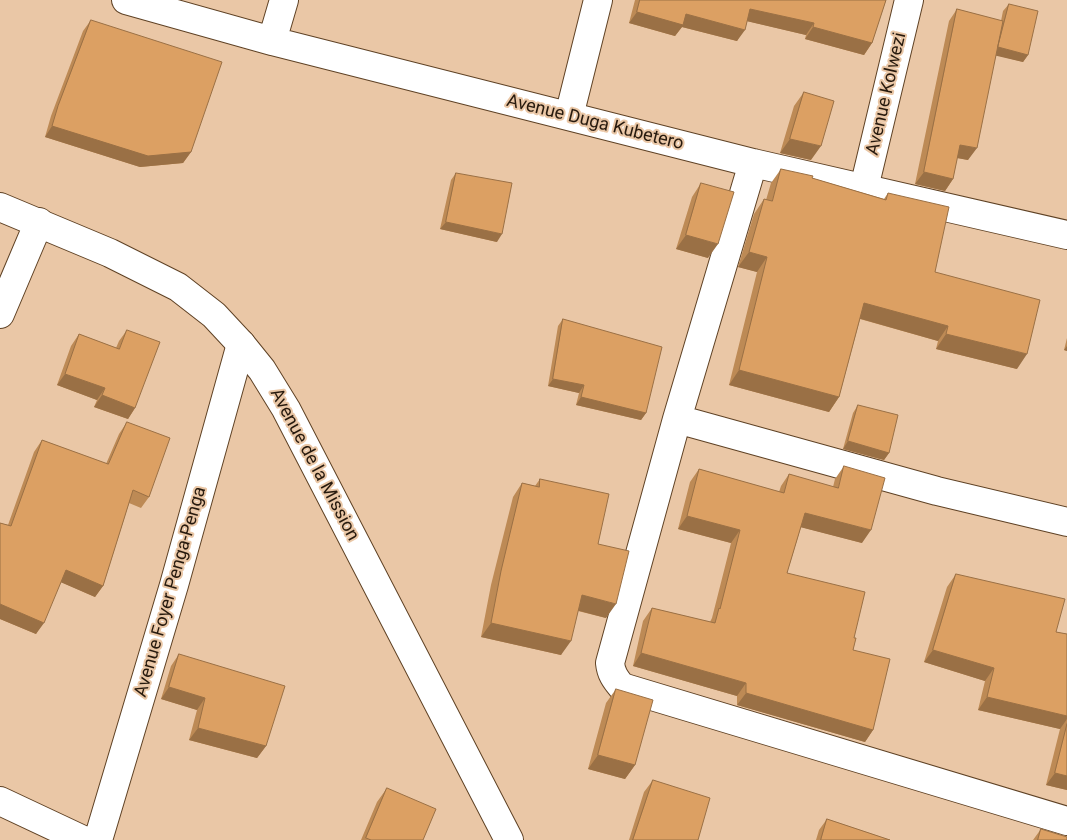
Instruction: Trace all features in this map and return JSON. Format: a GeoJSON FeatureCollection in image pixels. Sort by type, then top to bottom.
{"type":"FeatureCollection","features":[{"type":"Feature","properties":{"kind":"street","name":"Avenue Duga Kubetero"},"geometry":{"type":"LineString","coordinates":[[126,0],[272,41],[753,163],[1067,236]]}},
{"type":"Feature","properties":{"kind":"street"},"geometry":{"type":"LineString","coordinates":[[272,41],[284,0]]}},
{"type":"Feature","properties":{"kind":"street"},"geometry":{"type":"LineString","coordinates":[[569,116],[598,0]]}},
{"type":"Feature","properties":{"kind":"street","name":"Avenue Kolwezi"},"geometry":{"type":"LineString","coordinates":[[864,188],[909,0]]}},
{"type":"Feature","properties":{"kind":"street"},"geometry":{"type":"LineString","coordinates":[[753,163],[678,419],[610,663],[615,680],[622,687],[1067,821]]}},
{"type":"Feature","properties":{"kind":"street","name":"Avenue de la Mission"},"geometry":{"type":"LineString","coordinates":[[0,207],[110,253],[178,287],[214,315],[262,370],[286,409],[508,840]]}},
{"type":"Feature","properties":{"kind":"street"},"geometry":{"type":"LineString","coordinates":[[0,314],[39,222]]}},
{"type":"Feature","properties":{"kind":"street","name":"Avenue Foyer Penga-Penga"},"geometry":{"type":"LineString","coordinates":[[98,840],[174,586],[241,344]]}},
{"type":"Feature","properties":{"kind":"street"},"geometry":{"type":"LineString","coordinates":[[678,419],[937,491],[1067,522]]}},
{"type":"Feature","properties":{"kind":"street"},"geometry":{"type":"LineString","coordinates":[[0,801],[83,840]]}},
{"type":"Feature","properties":{"kind":"building"},"geometry":{"type":"Polygon","coordinates":[[[640,0],[886,0],[872,43],[813,27],[814,23],[750,9],[745,30],[686,14],[683,25],[637,12],[640,0]]]}},
{"type":"Feature","properties":{"kind":"building"},"geometry":{"type":"Polygon","coordinates":[[[1009,4],[1038,11],[1028,55],[998,47],[1009,4]]]}},
{"type":"Feature","properties":{"kind":"building"},"geometry":{"type":"Polygon","coordinates":[[[957,9],[1003,21],[977,148],[960,145],[953,179],[924,172],[957,9]]]}},
{"type":"Feature","properties":{"kind":"building"},"geometry":{"type":"Polygon","coordinates":[[[91,20],[222,62],[191,152],[148,156],[52,126],[91,20]]]}},
{"type":"Feature","properties":{"kind":"building"},"geometry":{"type":"Polygon","coordinates":[[[804,92],[834,101],[821,146],[790,139],[804,92]]]}},
{"type":"Feature","properties":{"kind":"building"},"geometry":{"type":"Polygon","coordinates":[[[781,169],[813,176],[812,178],[886,200],[888,193],[949,207],[935,272],[1040,300],[1027,354],[946,334],[948,326],[864,303],[839,397],[739,370],[767,257],[749,252],[764,199],[772,201],[781,169]]]}},
{"type":"Feature","properties":{"kind":"building"},"geometry":{"type":"Polygon","coordinates":[[[456,173],[512,183],[502,234],[446,222],[456,173]]]}},
{"type":"Feature","properties":{"kind":"building"},"geometry":{"type":"Polygon","coordinates":[[[701,183],[734,192],[718,244],[686,235],[701,183]]]}},
{"type":"Feature","properties":{"kind":"building"},"geometry":{"type":"Polygon","coordinates":[[[563,319],[662,347],[646,413],[581,397],[584,385],[553,379],[563,319]]]}},
{"type":"Feature","properties":{"kind":"building"},"geometry":{"type":"Polygon","coordinates":[[[127,330],[160,342],[135,408],[102,395],[105,388],[65,374],[79,334],[119,349],[127,330]]]}},
{"type":"Feature","properties":{"kind":"building"},"geometry":{"type":"Polygon","coordinates":[[[858,405],[898,415],[889,453],[848,441],[858,405]]]}},
{"type":"Feature","properties":{"kind":"building"},"geometry":{"type":"Polygon","coordinates":[[[127,422],[170,438],[149,497],[133,490],[103,586],[66,570],[44,623],[0,604],[0,523],[11,526],[42,440],[108,464],[127,422]]]}},
{"type":"Feature","properties":{"kind":"building"},"geometry":{"type":"Polygon","coordinates":[[[844,466],[885,478],[871,530],[805,513],[787,573],[865,592],[853,650],[890,659],[873,730],[746,693],[746,683],[641,653],[652,608],[715,623],[720,609],[740,530],[687,516],[699,469],[784,493],[789,474],[838,488],[844,466]]]}},
{"type":"Feature","properties":{"kind":"building"},"geometry":{"type":"Polygon","coordinates":[[[540,479],[609,494],[598,544],[629,551],[616,604],[582,595],[571,641],[491,623],[522,483],[539,487],[540,479]]]}},
{"type":"Feature","properties":{"kind":"building"},"geometry":{"type":"Polygon","coordinates":[[[956,574],[1065,599],[1056,632],[1067,634],[1067,716],[987,697],[994,668],[933,650],[956,574]]]}},
{"type":"Feature","properties":{"kind":"building"},"geometry":{"type":"Polygon","coordinates":[[[179,654],[285,686],[266,746],[198,728],[205,698],[169,687],[179,654]]]}},
{"type":"Feature","properties":{"kind":"building"},"geometry":{"type":"Polygon","coordinates":[[[616,689],[653,700],[635,765],[598,755],[616,689]]]}},
{"type":"Feature","properties":{"kind":"building"},"geometry":{"type":"Polygon","coordinates":[[[1067,724],[1067,776],[1055,773],[1067,724]]]}},
{"type":"Feature","properties":{"kind":"building"},"geometry":{"type":"Polygon","coordinates":[[[653,780],[710,798],[698,840],[633,840],[653,780]]]}},
{"type":"Feature","properties":{"kind":"building"},"geometry":{"type":"Polygon","coordinates":[[[387,788],[436,809],[423,840],[371,840],[366,838],[387,788]]]}},
{"type":"Feature","properties":{"kind":"building"},"geometry":{"type":"Polygon","coordinates":[[[827,819],[890,840],[821,840],[827,819]]]}},
{"type":"Feature","properties":{"kind":"building"},"geometry":{"type":"Polygon","coordinates":[[[1041,829],[1067,837],[1067,840],[1038,840],[1041,829]]]}}]}
